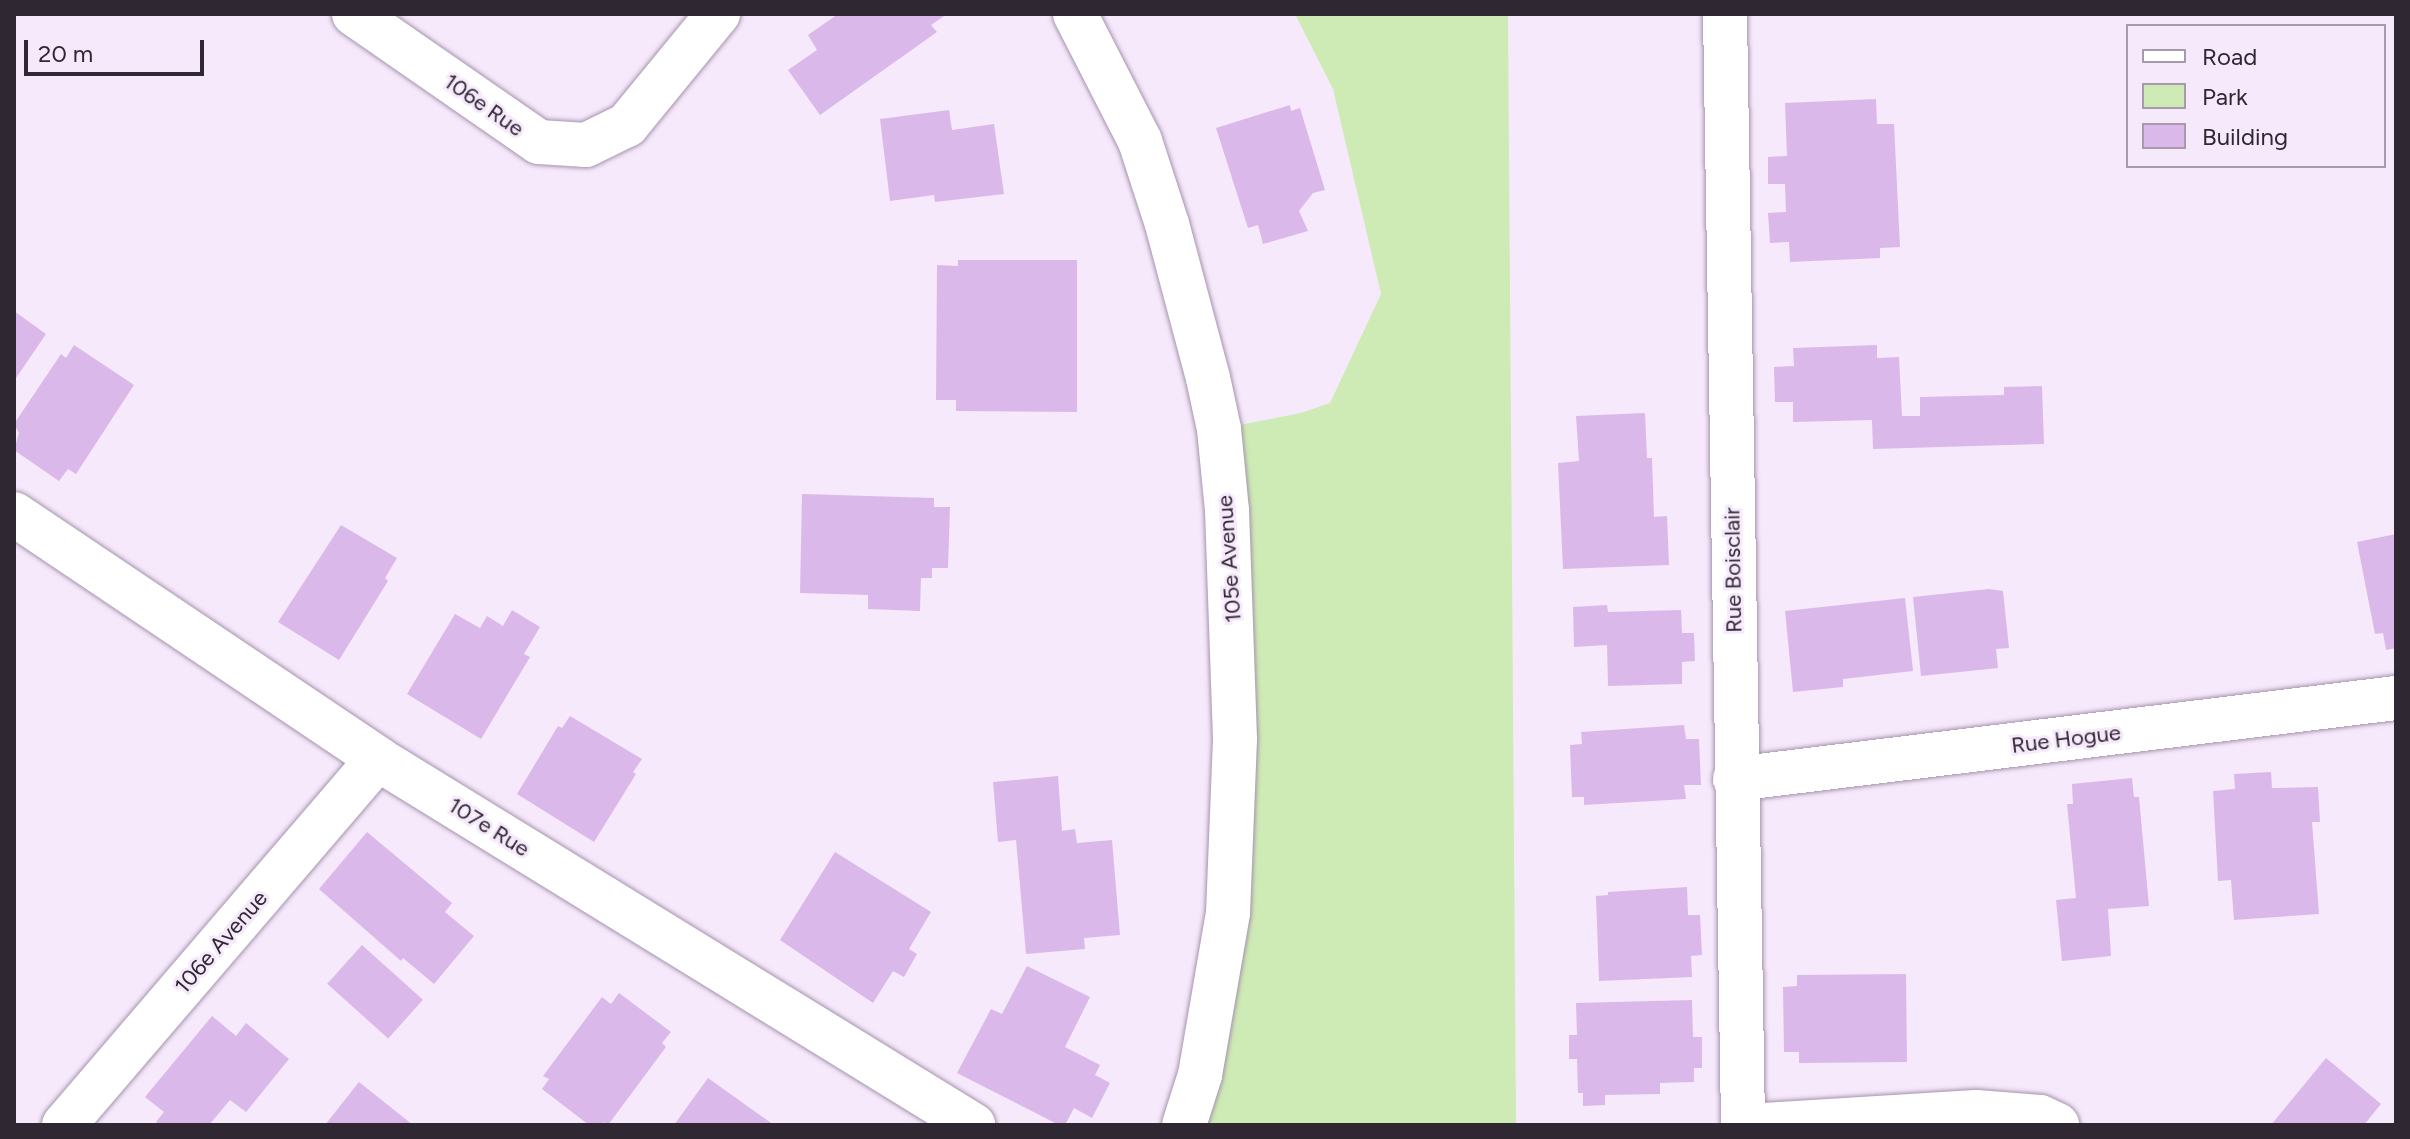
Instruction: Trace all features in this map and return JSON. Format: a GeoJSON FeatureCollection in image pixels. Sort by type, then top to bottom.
{"type":"FeatureCollection","features":[{"type":"Feature","properties":{"kind":"street","name":"106e Rue"},"geometry":{"type":"LineString","coordinates":[[354,14],[539,142],[586,145],[627,125],[718,14]]}},
{"type":"Feature","properties":{"kind":"street","name":"105e Avenue"},"geometry":{"type":"LineString","coordinates":[[1075,14],[1140,141],[1167,224],[1219,429],[1227,510],[1235,725],[1229,899],[1200,1075],[1184,1125]]}},
{"type":"Feature","properties":{"kind":"street","name":"Rue Boisclair"},"geometry":{"type":"LineString","coordinates":[[1725,14],[1743,1125]]}},
{"type":"Feature","properties":{"kind":"street","name":"107e Rue"},"geometry":{"type":"LineString","coordinates":[[14,514],[378,759],[973,1125]]}},
{"type":"Feature","properties":{"kind":"street","name":"Rue Hogue"},"geometry":{"type":"LineString","coordinates":[[1735,779],[2396,698]]}},
{"type":"Feature","properties":{"kind":"street","name":"106e Avenue"},"geometry":{"type":"LineString","coordinates":[[70,1123],[378,759]]}},
{"type":"Feature","properties":{"kind":"street"},"geometry":{"type":"LineString","coordinates":[[1764,1125],[1976,1112],[2040,1117],[2057,1125]]}},
{"type":"Feature","properties":{"kind":"green space"},"geometry":{"type":"Polygon","coordinates":[[[1295,14],[1508,14],[1516,1125],[1184,1125],[1215,995],[1219,429],[1301,413],[1330,403],[1381,294],[1333,89],[1295,14]]]}},
{"type":"Feature","properties":{"kind":"building"},"geometry":{"type":"Polygon","coordinates":[[[838,14],[947,14],[931,25],[937,32],[820,115],[788,70],[817,50],[808,35],[838,14]]]}},
{"type":"Feature","properties":{"kind":"building"},"geometry":{"type":"Polygon","coordinates":[[[1876,99],[1877,124],[1894,124],[1900,247],[1880,248],[1880,258],[1790,262],[1789,242],[1770,243],[1768,213],[1786,212],[1785,184],[1768,184],[1768,157],[1787,156],[1785,103],[1876,99]]]}},
{"type":"Feature","properties":{"kind":"building"},"geometry":{"type":"Polygon","coordinates":[[[1290,105],[1291,111],[1300,108],[1325,190],[1313,193],[1299,211],[1308,231],[1263,244],[1258,225],[1248,228],[1216,128],[1290,105]]]}},
{"type":"Feature","properties":{"kind":"building"},"geometry":{"type":"Polygon","coordinates":[[[949,110],[952,130],[994,124],[1004,194],[935,202],[934,195],[890,201],[880,119],[949,110]]]}},
{"type":"Feature","properties":{"kind":"building"},"geometry":{"type":"Polygon","coordinates":[[[958,260],[1077,260],[1077,412],[956,411],[956,400],[936,400],[937,265],[958,266],[958,260]]]}},
{"type":"Feature","properties":{"kind":"building"},"geometry":{"type":"Polygon","coordinates":[[[14,311],[46,334],[14,381],[14,311]]]}},
{"type":"Feature","properties":{"kind":"building"},"geometry":{"type":"Polygon","coordinates":[[[74,345],[134,385],[76,474],[68,469],[59,481],[14,450],[19,433],[14,424],[61,354],[66,358],[74,345]]]}},
{"type":"Feature","properties":{"kind":"building"},"geometry":{"type":"Polygon","coordinates":[[[1877,345],[1877,358],[1899,357],[1902,416],[1920,416],[1920,397],[2004,395],[2004,387],[2042,386],[2044,444],[1873,449],[1872,420],[1793,422],[1793,402],[1775,402],[1774,367],[1794,366],[1793,348],[1877,345]]]}},
{"type":"Feature","properties":{"kind":"building"},"geometry":{"type":"Polygon","coordinates":[[[1645,413],[1647,458],[1652,458],[1654,517],[1667,516],[1669,565],[1563,569],[1558,463],[1579,461],[1576,416],[1645,413]]]}},
{"type":"Feature","properties":{"kind":"building"},"geometry":{"type":"Polygon","coordinates":[[[802,494],[934,498],[934,507],[950,507],[948,568],[932,568],[932,578],[921,578],[920,611],[868,609],[868,595],[800,593],[802,494]]]}},
{"type":"Feature","properties":{"kind":"building"},"geometry":{"type":"Polygon","coordinates":[[[341,525],[397,558],[385,578],[388,581],[339,660],[278,622],[341,525]]]}},
{"type":"Feature","properties":{"kind":"building"},"geometry":{"type":"Polygon","coordinates":[[[2396,534],[2396,648],[2386,650],[2383,633],[2375,634],[2357,542],[2396,534]]]}},
{"type":"Feature","properties":{"kind":"building"},"geometry":{"type":"Polygon","coordinates":[[[1989,589],[2003,591],[2009,648],[1996,649],[1998,668],[1921,676],[1913,597],[1989,589]]]}},
{"type":"Feature","properties":{"kind":"building"},"geometry":{"type":"Polygon","coordinates":[[[1905,598],[1913,671],[1843,679],[1843,687],[1793,692],[1785,611],[1905,598]]]}},
{"type":"Feature","properties":{"kind":"building"},"geometry":{"type":"Polygon","coordinates":[[[1607,605],[1608,612],[1681,610],[1682,633],[1694,633],[1695,661],[1682,662],[1682,684],[1608,686],[1607,645],[1574,647],[1573,607],[1607,605]]]}},
{"type":"Feature","properties":{"kind":"building"},"geometry":{"type":"Polygon","coordinates":[[[512,610],[540,627],[524,654],[530,657],[481,739],[407,694],[455,614],[480,628],[487,616],[503,626],[512,610]]]}},
{"type":"Feature","properties":{"kind":"building"},"geometry":{"type":"Polygon","coordinates":[[[570,716],[642,759],[594,842],[517,794],[558,726],[562,728],[570,716]]]}},
{"type":"Feature","properties":{"kind":"building"},"geometry":{"type":"Polygon","coordinates":[[[1684,725],[1686,739],[1699,739],[1701,785],[1684,785],[1686,799],[1584,805],[1584,797],[1572,797],[1570,745],[1582,744],[1581,732],[1684,725]]]}},
{"type":"Feature","properties":{"kind":"building"},"geometry":{"type":"Polygon","coordinates":[[[2271,772],[2272,788],[2318,787],[2320,822],[2312,822],[2319,914],[2234,920],[2231,880],[2218,881],[2213,791],[2235,789],[2234,774],[2271,772]]]}},
{"type":"Feature","properties":{"kind":"building"},"geometry":{"type":"Polygon","coordinates":[[[1058,776],[1062,831],[1075,829],[1077,843],[1112,840],[1120,935],[1084,938],[1085,949],[1026,954],[1016,840],[998,842],[993,782],[1058,776]]]}},
{"type":"Feature","properties":{"kind":"building"},"geometry":{"type":"Polygon","coordinates":[[[2132,778],[2134,797],[2139,797],[2149,906],[2108,909],[2111,956],[2062,961],[2056,900],[2076,898],[2067,804],[2073,804],[2072,784],[2132,778]]]}},
{"type":"Feature","properties":{"kind":"building"},"geometry":{"type":"Polygon","coordinates":[[[367,832],[452,903],[445,912],[474,936],[434,984],[403,958],[401,961],[319,889],[367,832]]]}},
{"type":"Feature","properties":{"kind":"building"},"geometry":{"type":"Polygon","coordinates":[[[835,852],[931,912],[909,949],[917,954],[904,977],[893,971],[873,1003],[780,940],[835,852]]]}},
{"type":"Feature","properties":{"kind":"building"},"geometry":{"type":"Polygon","coordinates":[[[1687,887],[1688,915],[1700,915],[1702,955],[1691,956],[1692,977],[1599,981],[1596,896],[1608,895],[1608,892],[1687,887]]]}},
{"type":"Feature","properties":{"kind":"building"},"geometry":{"type":"Polygon","coordinates":[[[362,945],[423,1000],[388,1039],[327,984],[362,945]]]}},
{"type":"Feature","properties":{"kind":"building"},"geometry":{"type":"Polygon","coordinates":[[[1027,966],[1090,997],[1065,1047],[1100,1065],[1095,1075],[1110,1083],[1092,1118],[1074,1108],[1065,1125],[1059,1125],[957,1073],[991,1009],[1002,1014],[1027,966]]]}},
{"type":"Feature","properties":{"kind":"building"},"geometry":{"type":"Polygon","coordinates":[[[1906,974],[1907,1062],[1799,1063],[1799,1052],[1784,1052],[1783,987],[1797,986],[1797,975],[1906,974]]]}},
{"type":"Feature","properties":{"kind":"building"},"geometry":{"type":"Polygon","coordinates":[[[619,993],[671,1032],[662,1043],[666,1047],[608,1125],[604,1122],[602,1125],[589,1125],[542,1089],[549,1079],[543,1076],[602,997],[611,1004],[619,993]]]}},
{"type":"Feature","properties":{"kind":"building"},"geometry":{"type":"Polygon","coordinates":[[[1692,1000],[1693,1037],[1702,1037],[1702,1068],[1694,1068],[1694,1082],[1660,1083],[1660,1094],[1605,1095],[1605,1105],[1583,1106],[1583,1093],[1578,1093],[1577,1059],[1569,1059],[1569,1035],[1577,1035],[1576,1003],[1692,1000]]]}},
{"type":"Feature","properties":{"kind":"building"},"geometry":{"type":"Polygon","coordinates":[[[212,1016],[236,1036],[246,1023],[289,1059],[246,1112],[230,1100],[209,1125],[160,1125],[156,1122],[164,1112],[145,1097],[212,1016]]]}},
{"type":"Feature","properties":{"kind":"building"},"geometry":{"type":"Polygon","coordinates":[[[2326,1058],[2381,1104],[2364,1125],[2271,1125],[2326,1058]]]}},
{"type":"Feature","properties":{"kind":"building"},"geometry":{"type":"Polygon","coordinates":[[[708,1078],[774,1125],[674,1125],[708,1078]]]}},
{"type":"Feature","properties":{"kind":"building"},"geometry":{"type":"Polygon","coordinates":[[[359,1082],[413,1125],[325,1125],[359,1082]]]}}]}
